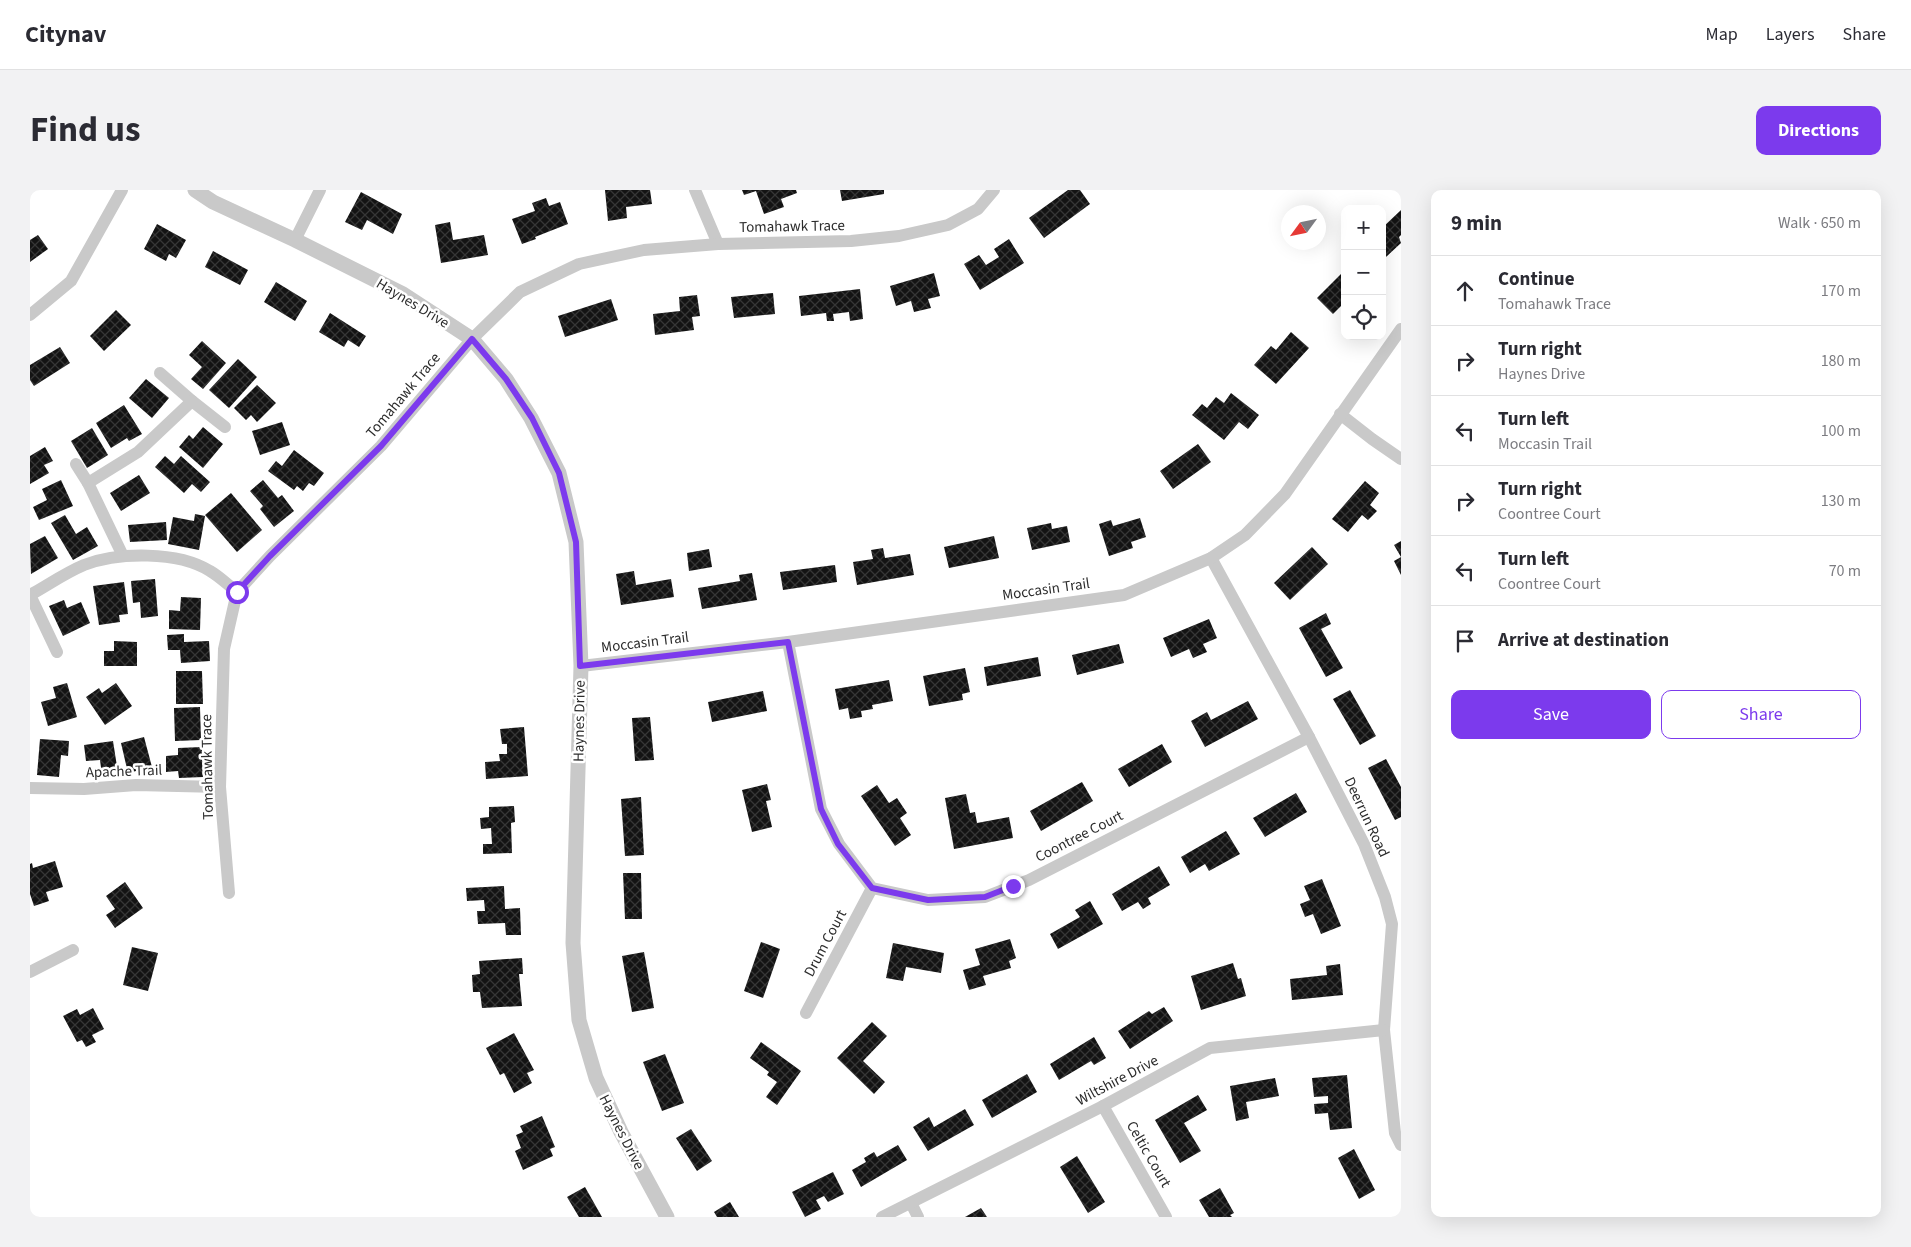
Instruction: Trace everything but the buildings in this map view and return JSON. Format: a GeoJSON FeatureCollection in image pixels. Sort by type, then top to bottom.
{"type":"FeatureCollection","features":[{"type":"Feature","properties":{"kind":"street"},"geometry":{"type":"LineString","coordinates":[[30,315],[71,281],[122,190]]}},
{"type":"Feature","properties":{"kind":"street","name":"Haynes Drive"},"geometry":{"type":"LineString","coordinates":[[195,190],[213,202],[295,240],[403,294],[472,339],[506,379],[532,418],[559,473],[576,542],[580,666],[573,943],[579,1020],[596,1078],[621,1132],[667,1217]]}},
{"type":"Feature","properties":{"kind":"street"},"geometry":{"type":"LineString","coordinates":[[295,240],[320,190]]}},
{"type":"Feature","properties":{"kind":"street"},"geometry":{"type":"LineString","coordinates":[[695,190],[718,244]]}},
{"type":"Feature","properties":{"kind":"street","name":"Tomahawk Trace"},"geometry":{"type":"LineString","coordinates":[[230,893],[220,786],[224,649],[237,592],[270,556],[381,446],[472,339],[520,292],[579,264],[644,250],[718,244],[851,241],[899,236],[948,225],[978,209],[994,190]]}},
{"type":"Feature","properties":{"kind":"street","name":"Moccasin Trail"},"geometry":{"type":"LineString","coordinates":[[580,666],[788,642],[1124,595],[1210,558],[1246,535],[1285,494],[1401,329]]}},
{"type":"Feature","properties":{"kind":"street"},"geometry":{"type":"LineString","coordinates":[[160,373],[225,426]]}},
{"type":"Feature","properties":{"kind":"street"},"geometry":{"type":"LineString","coordinates":[[88,483],[138,452],[192,401]]}},
{"type":"Feature","properties":{"kind":"street"},"geometry":{"type":"LineString","coordinates":[[1340,414],[1401,459]]}},
{"type":"Feature","properties":{"kind":"street"},"geometry":{"type":"LineString","coordinates":[[76,464],[88,483],[123,556]]}},
{"type":"Feature","properties":{"kind":"street"},"geometry":{"type":"LineString","coordinates":[[57,652],[30,595],[84,565],[123,556],[176,557],[209,570],[237,592]]}},
{"type":"Feature","properties":{"kind":"street","name":"Deerrun Road"},"geometry":{"type":"LineString","coordinates":[[1210,558],[1309,737],[1364,844],[1385,898],[1392,924],[1384,1030],[1395,1133],[1401,1145]]}},
{"type":"Feature","properties":{"kind":"street"},"geometry":{"type":"LineString","coordinates":[[788,642],[821,809],[838,844],[872,888]]}},
{"type":"Feature","properties":{"kind":"street","name":"Coontree Court"},"geometry":{"type":"LineString","coordinates":[[872,888],[928,900],[985,897],[1029,880],[1309,737]]}},
{"type":"Feature","properties":{"kind":"street","name":"Apache Trail"},"geometry":{"type":"LineString","coordinates":[[30,788],[84,789],[136,785],[220,786]]}},
{"type":"Feature","properties":{"kind":"street","name":"Drum Court"},"geometry":{"type":"LineString","coordinates":[[806,1013],[872,888]]}},
{"type":"Feature","properties":{"kind":"street"},"geometry":{"type":"LineString","coordinates":[[30,972],[73,950]]}},
{"type":"Feature","properties":{"kind":"street","name":"Wiltshire Drive"},"geometry":{"type":"LineString","coordinates":[[882,1217],[1103,1106],[1210,1048],[1384,1030]]}},
{"type":"Feature","properties":{"kind":"street","name":"Celtic Court"},"geometry":{"type":"LineString","coordinates":[[1103,1106],[1166,1217]]}},
{"type":"Feature","properties":{"kind":"street"},"geometry":{"type":"LineString","coordinates":[[911,1203],[918,1217]]}},
{"type":"Feature","properties":{"kind":"route"},"geometry":{"type":"LineString","coordinates":[[237,592],[270,556],[381,446],[472,339],[506,379],[532,418],[559,473],[576,542],[580,666],[788,642],[821,809],[838,844],[872,888],[928,900],[985,897],[1013,886]]}}]}
